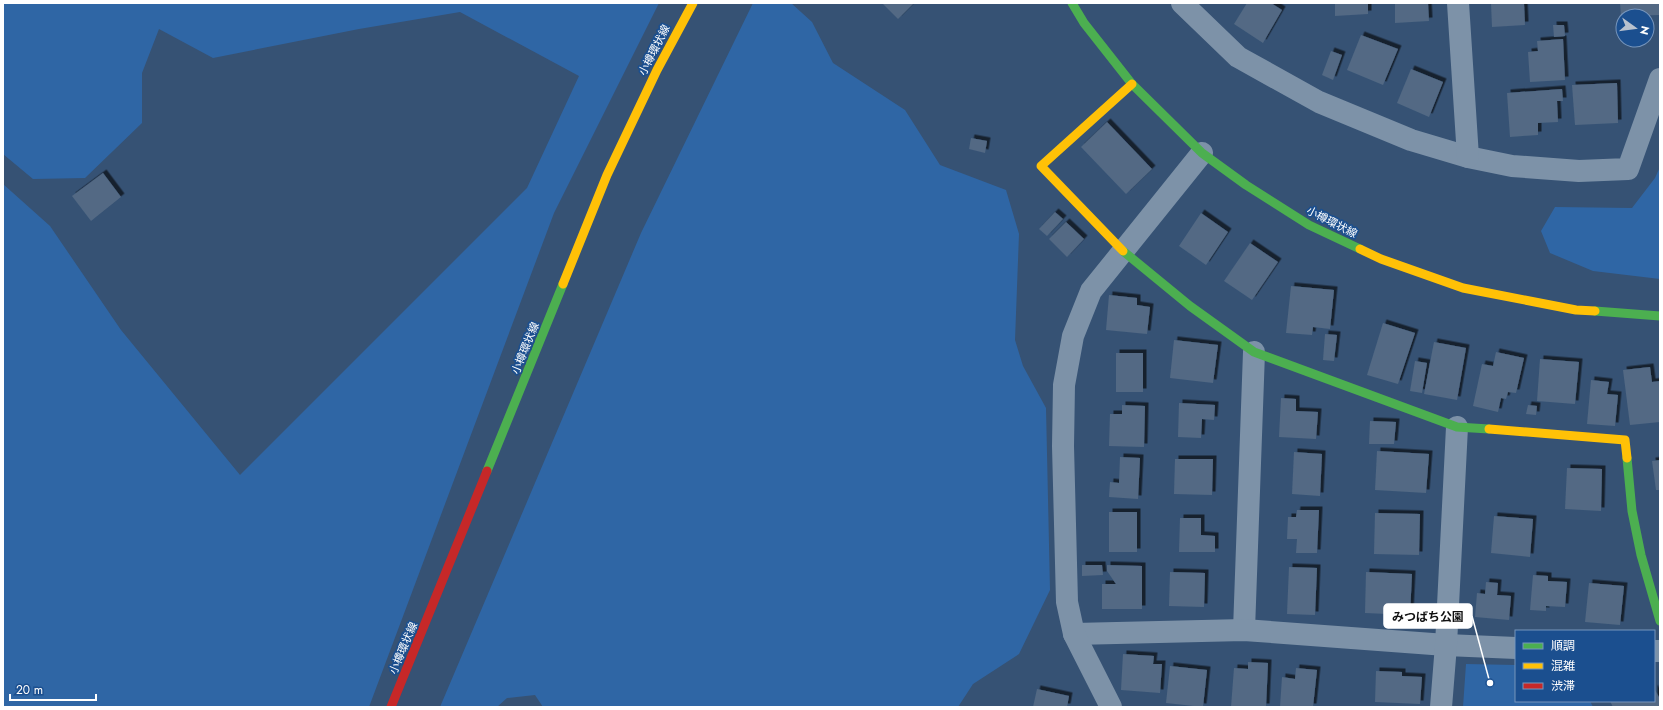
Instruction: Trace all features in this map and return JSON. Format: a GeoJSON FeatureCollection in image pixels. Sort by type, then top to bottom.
{"type":"FeatureCollection","features":[{"type":"Feature","properties":{"kind":"main road","name":"小樽環状線"},"geometry":{"type":"LineString","coordinates":[[391,707],[607,175],[657,70],[693,3]]}},
{"type":"Feature","properties":{"kind":"main road","name":"小樽環状線"},"geometry":{"type":"LineString","coordinates":[[1072,3],[1084,23],[1132,84],[1202,153],[1309,225],[1388,262],[1463,288],[1576,310],[1660,316]]}},
{"type":"Feature","properties":{"kind":"main road"},"geometry":{"type":"LineString","coordinates":[[1132,84],[1041,166],[1124,251],[1190,306],[1254,352],[1456,427],[1625,440],[1634,519],[1641,556],[1660,620]]}},
{"type":"Feature","properties":{"kind":"street"},"geometry":{"type":"LineString","coordinates":[[1182,3],[1238,57],[1319,102],[1411,140],[1468,158],[1512,166],[1579,171],[1628,169],[1660,79]]}},
{"type":"Feature","properties":{"kind":"street"},"geometry":{"type":"LineString","coordinates":[[1458,3],[1468,158]]}},
{"type":"Feature","properties":{"kind":"street"},"geometry":{"type":"LineString","coordinates":[[1111,707],[1074,634],[1066,602],[1063,446],[1064,385],[1073,336],[1091,291],[1202,153]]}},
{"type":"Feature","properties":{"kind":"street"},"geometry":{"type":"LineString","coordinates":[[1244,630],[1254,352]]}},
{"type":"Feature","properties":{"kind":"street"},"geometry":{"type":"LineString","coordinates":[[1441,707],[1446,645],[1456,427]]}},
{"type":"Feature","properties":{"kind":"street"},"geometry":{"type":"LineString","coordinates":[[1074,634],[1244,630],[1446,645],[1515,648]]}},
{"type":"Feature","properties":{"kind":"shaded area"},"geometry":{"type":"Polygon","coordinates":[[[3,3],[659,3],[554,213],[369,707],[3,707],[3,184],[50,226],[121,330],[240,475],[527,188],[579,76],[460,12],[359,29],[213,58],[159,29],[142,73],[142,123],[85,178],[33,179],[3,154],[3,3]]]}},
{"type":"Feature","properties":{"kind":"shaded area"},"geometry":{"type":"Polygon","coordinates":[[[753,3],[791,3],[812,22],[833,63],[905,110],[940,165],[1006,190],[1019,234],[1015,340],[1023,366],[1046,408],[1050,590],[1019,654],[973,684],[958,707],[543,707],[535,695],[507,698],[497,707],[440,707],[641,233],[753,3]]]}},
{"type":"Feature","properties":{"kind":"shaded area"},"geometry":{"type":"Polygon","coordinates":[[[1660,167],[1660,279],[1593,271],[1550,253],[1541,231],[1555,207],[1632,208],[1655,178],[1660,167]]]}},
{"type":"Feature","properties":{"kind":"shaded area"},"geometry":{"type":"Polygon","coordinates":[[[1466,664],[1515,665],[1515,702],[1590,702],[1593,707],[1463,707],[1466,664]]]}},
{"type":"Feature","properties":{"kind":"building"},"geometry":{"type":"Polygon","coordinates":[[[882,3],[914,3],[898,19],[882,3]]]}},
{"type":"Feature","properties":{"kind":"building"},"geometry":{"type":"Polygon","coordinates":[[[1247,3],[1271,3],[1282,10],[1263,43],[1234,24],[1247,3]]]}},
{"type":"Feature","properties":{"kind":"building"},"geometry":{"type":"Polygon","coordinates":[[[1335,3],[1368,3],[1368,14],[1335,16],[1335,3]]]}},
{"type":"Feature","properties":{"kind":"building"},"geometry":{"type":"Polygon","coordinates":[[[1395,3],[1428,3],[1429,21],[1395,23],[1395,3]]]}},
{"type":"Feature","properties":{"kind":"building"},"geometry":{"type":"Polygon","coordinates":[[[1491,3],[1524,3],[1525,25],[1492,27],[1491,3]]]}},
{"type":"Feature","properties":{"kind":"building"},"geometry":{"type":"Polygon","coordinates":[[[1620,3],[1659,3],[1659,15],[1655,15],[1655,8],[1620,8],[1620,3]]]}},
{"type":"Feature","properties":{"kind":"building"},"geometry":{"type":"Polygon","coordinates":[[[1553,25],[1564,25],[1565,36],[1554,37],[1553,25]]]}},
{"type":"Feature","properties":{"kind":"building"},"geometry":{"type":"Polygon","coordinates":[[[1361,35],[1398,49],[1383,85],[1347,70],[1361,35]]]}},
{"type":"Feature","properties":{"kind":"building"},"geometry":{"type":"Polygon","coordinates":[[[1563,39],[1565,80],[1530,82],[1528,52],[1538,51],[1537,41],[1563,39]]]}},
{"type":"Feature","properties":{"kind":"building"},"geometry":{"type":"Polygon","coordinates":[[[1331,51],[1342,55],[1333,80],[1322,75],[1331,51]]]}},
{"type":"Feature","properties":{"kind":"building"},"geometry":{"type":"Polygon","coordinates":[[[1411,69],[1443,82],[1429,117],[1397,103],[1411,69]]]}},
{"type":"Feature","properties":{"kind":"building"},"geometry":{"type":"Polygon","coordinates":[[[1617,83],[1618,123],[1575,125],[1572,85],[1617,83]]]}},
{"type":"Feature","properties":{"kind":"building"},"geometry":{"type":"Polygon","coordinates":[[[1562,89],[1563,101],[1557,101],[1558,122],[1538,123],[1538,135],[1510,137],[1507,93],[1562,89]]]}},
{"type":"Feature","properties":{"kind":"building"},"geometry":{"type":"Polygon","coordinates":[[[1107,122],[1152,169],[1126,194],[1081,147],[1107,122]]]}},
{"type":"Feature","properties":{"kind":"building"},"geometry":{"type":"Polygon","coordinates":[[[971,138],[987,141],[985,153],[969,149],[971,138]]]}},
{"type":"Feature","properties":{"kind":"building"},"geometry":{"type":"Polygon","coordinates":[[[103,173],[121,197],[91,221],[72,196],[103,173]]]}},
{"type":"Feature","properties":{"kind":"building"},"geometry":{"type":"Polygon","coordinates":[[[1055,212],[1063,219],[1047,236],[1039,229],[1055,212]]]}},
{"type":"Feature","properties":{"kind":"building"},"geometry":{"type":"Polygon","coordinates":[[[1201,213],[1228,232],[1206,265],[1179,246],[1201,213]]]}},
{"type":"Feature","properties":{"kind":"building"},"geometry":{"type":"Polygon","coordinates":[[[1066,222],[1084,239],[1067,257],[1049,239],[1066,222]]]}},
{"type":"Feature","properties":{"kind":"building"},"geometry":{"type":"Polygon","coordinates":[[[1250,243],[1278,262],[1252,300],[1224,281],[1250,243]]]}},
{"type":"Feature","properties":{"kind":"building"},"geometry":{"type":"Polygon","coordinates":[[[1291,286],[1334,290],[1330,329],[1313,327],[1312,335],[1286,333],[1291,286]]]}},
{"type":"Feature","properties":{"kind":"building"},"geometry":{"type":"Polygon","coordinates":[[[1109,295],[1137,298],[1137,305],[1150,307],[1147,334],[1106,330],[1109,295]]]}},
{"type":"Feature","properties":{"kind":"building"},"geometry":{"type":"Polygon","coordinates":[[[1383,323],[1415,333],[1398,384],[1367,375],[1383,323]]]}},
{"type":"Feature","properties":{"kind":"building"},"geometry":{"type":"Polygon","coordinates":[[[1325,334],[1337,335],[1334,361],[1323,360],[1325,334]]]}},
{"type":"Feature","properties":{"kind":"building"},"geometry":{"type":"Polygon","coordinates":[[[1174,340],[1218,345],[1213,383],[1170,378],[1174,340]]]}},
{"type":"Feature","properties":{"kind":"building"},"geometry":{"type":"Polygon","coordinates":[[[1434,342],[1466,348],[1457,400],[1424,394],[1434,342]]]}},
{"type":"Feature","properties":{"kind":"building"},"geometry":{"type":"Polygon","coordinates":[[[1496,352],[1524,358],[1516,393],[1508,392],[1506,399],[1501,398],[1498,412],[1473,406],[1482,364],[1493,366],[1496,352]]]}},
{"type":"Feature","properties":{"kind":"building"},"geometry":{"type":"Polygon","coordinates":[[[1116,353],[1143,353],[1143,392],[1116,392],[1116,353]]]}},
{"type":"Feature","properties":{"kind":"building"},"geometry":{"type":"Polygon","coordinates":[[[1540,359],[1579,362],[1575,404],[1537,401],[1540,359]]]}},
{"type":"Feature","properties":{"kind":"building"},"geometry":{"type":"Polygon","coordinates":[[[1415,361],[1427,363],[1422,393],[1410,391],[1415,361]]]}},
{"type":"Feature","properties":{"kind":"building"},"geometry":{"type":"Polygon","coordinates":[[[1650,367],[1652,382],[1660,381],[1660,422],[1630,425],[1623,370],[1650,367]]]}},
{"type":"Feature","properties":{"kind":"building"},"geometry":{"type":"Polygon","coordinates":[[[1591,380],[1609,382],[1607,394],[1618,395],[1615,426],[1587,424],[1591,380]]]}},
{"type":"Feature","properties":{"kind":"building"},"geometry":{"type":"Polygon","coordinates":[[[1281,398],[1296,399],[1296,411],[1318,412],[1316,439],[1279,437],[1281,398]]]}},
{"type":"Feature","properties":{"kind":"building"},"geometry":{"type":"Polygon","coordinates":[[[1179,403],[1215,405],[1214,420],[1202,419],[1201,438],[1178,437],[1179,403]]]}},
{"type":"Feature","properties":{"kind":"building"},"geometry":{"type":"Polygon","coordinates":[[[1122,405],[1145,406],[1144,447],[1109,446],[1110,414],[1122,414],[1122,405]]]}},
{"type":"Feature","properties":{"kind":"building"},"geometry":{"type":"Polygon","coordinates":[[[1528,405],[1537,406],[1536,415],[1526,414],[1528,405]]]}},
{"type":"Feature","properties":{"kind":"building"},"geometry":{"type":"Polygon","coordinates":[[[1370,421],[1396,422],[1394,444],[1369,444],[1370,421]]]}},
{"type":"Feature","properties":{"kind":"building"},"geometry":{"type":"Polygon","coordinates":[[[1377,451],[1429,454],[1426,493],[1375,490],[1377,451]]]}},
{"type":"Feature","properties":{"kind":"building"},"geometry":{"type":"Polygon","coordinates":[[[1294,452],[1322,454],[1320,496],[1292,494],[1294,452]]]}},
{"type":"Feature","properties":{"kind":"building"},"geometry":{"type":"Polygon","coordinates":[[[1120,457],[1140,458],[1138,499],[1109,497],[1110,482],[1119,483],[1120,457]]]}},
{"type":"Feature","properties":{"kind":"building"},"geometry":{"type":"Polygon","coordinates":[[[1175,459],[1213,459],[1212,495],[1174,494],[1175,459]]]}},
{"type":"Feature","properties":{"kind":"building"},"geometry":{"type":"Polygon","coordinates":[[[1660,460],[1660,490],[1656,490],[1652,461],[1660,460]]]}},
{"type":"Feature","properties":{"kind":"building"},"geometry":{"type":"Polygon","coordinates":[[[1567,468],[1602,469],[1601,511],[1565,509],[1567,468]]]}},
{"type":"Feature","properties":{"kind":"building"},"geometry":{"type":"Polygon","coordinates":[[[1297,510],[1319,510],[1317,553],[1296,553],[1297,539],[1287,539],[1288,517],[1296,517],[1297,510]]]}},
{"type":"Feature","properties":{"kind":"building"},"geometry":{"type":"Polygon","coordinates":[[[1109,512],[1137,512],[1137,552],[1109,552],[1109,512]]]}},
{"type":"Feature","properties":{"kind":"building"},"geometry":{"type":"Polygon","coordinates":[[[1375,513],[1420,514],[1419,555],[1374,554],[1375,513]]]}},
{"type":"Feature","properties":{"kind":"building"},"geometry":{"type":"Polygon","coordinates":[[[1494,516],[1533,519],[1530,557],[1491,553],[1494,516]]]}},
{"type":"Feature","properties":{"kind":"building"},"geometry":{"type":"Polygon","coordinates":[[[1180,518],[1201,518],[1201,535],[1215,536],[1215,552],[1179,552],[1180,518]]]}},
{"type":"Feature","properties":{"kind":"building"},"geometry":{"type":"Polygon","coordinates":[[[1082,565],[1102,565],[1103,575],[1082,576],[1082,565]]]}},
{"type":"Feature","properties":{"kind":"building"},"geometry":{"type":"Polygon","coordinates":[[[1107,565],[1142,566],[1142,609],[1102,609],[1102,584],[1116,584],[1107,571],[1107,565]]]}},
{"type":"Feature","properties":{"kind":"building"},"geometry":{"type":"Polygon","coordinates":[[[1289,567],[1317,568],[1315,615],[1287,614],[1289,567]]]}},
{"type":"Feature","properties":{"kind":"building"},"geometry":{"type":"Polygon","coordinates":[[[1170,572],[1205,573],[1204,607],[1169,606],[1170,572]]]}},
{"type":"Feature","properties":{"kind":"building"},"geometry":{"type":"Polygon","coordinates":[[[1366,572],[1412,574],[1410,615],[1365,613],[1366,572]]]}},
{"type":"Feature","properties":{"kind":"building"},"geometry":{"type":"Polygon","coordinates":[[[1533,575],[1548,576],[1548,581],[1567,582],[1565,607],[1546,606],[1546,611],[1530,610],[1533,575]]]}},
{"type":"Feature","properties":{"kind":"building"},"geometry":{"type":"Polygon","coordinates":[[[1486,582],[1498,583],[1497,595],[1511,596],[1509,620],[1475,617],[1477,593],[1485,594],[1486,582]]]}},
{"type":"Feature","properties":{"kind":"building"},"geometry":{"type":"Polygon","coordinates":[[[1589,583],[1624,586],[1620,625],[1585,622],[1589,583]]]}},
{"type":"Feature","properties":{"kind":"building"},"geometry":{"type":"Polygon","coordinates":[[[1123,654],[1154,656],[1153,664],[1162,664],[1160,693],[1121,690],[1123,654]]]}},
{"type":"Feature","properties":{"kind":"building"},"geometry":{"type":"Polygon","coordinates":[[[1248,662],[1268,663],[1266,707],[1231,707],[1234,668],[1248,669],[1248,662]]]}},
{"type":"Feature","properties":{"kind":"building"},"geometry":{"type":"Polygon","coordinates":[[[1170,666],[1207,670],[1203,707],[1166,703],[1170,666]]]}},
{"type":"Feature","properties":{"kind":"building"},"geometry":{"type":"Polygon","coordinates":[[[1296,668],[1317,670],[1313,707],[1280,707],[1282,677],[1295,679],[1296,668]]]}},
{"type":"Feature","properties":{"kind":"building"},"geometry":{"type":"Polygon","coordinates":[[[1376,671],[1402,672],[1402,676],[1422,677],[1420,704],[1375,702],[1376,671]]]}},
{"type":"Feature","properties":{"kind":"building"},"geometry":{"type":"Polygon","coordinates":[[[1037,689],[1069,696],[1067,707],[1033,707],[1037,689]]]}},
{"type":"Feature","properties":{"kind":"building"},"geometry":{"type":"Polygon","coordinates":[[[1655,690],[1660,699],[1660,707],[1613,707],[1610,702],[1655,702],[1655,690]]]}},
{"type":"Feature","properties":{"kind":"traffic: fast"},"geometry":{"type":"LineString","coordinates":[[1072,3],[1084,23],[1132,84],[1202,153],[1246,185],[1309,225],[1360,249]]}},
{"type":"Feature","properties":{"kind":"traffic: fast"},"geometry":{"type":"LineString","coordinates":[[1123,251],[1190,306],[1254,352],[1457,427],[1489,429]]}},
{"type":"Feature","properties":{"kind":"traffic: fast"},"geometry":{"type":"LineString","coordinates":[[487,471],[563,284]]}},
{"type":"Feature","properties":{"kind":"traffic: fast"},"geometry":{"type":"LineString","coordinates":[[1595,311],[1660,316]]}},
{"type":"Feature","properties":{"kind":"traffic: fast"},"geometry":{"type":"LineString","coordinates":[[1627,458],[1632,511],[1641,555],[1660,621]]}},
{"type":"Feature","properties":{"kind":"traffic: slow"},"geometry":{"type":"LineString","coordinates":[[563,284],[607,175],[657,70],[693,3]]}},
{"type":"Feature","properties":{"kind":"traffic: slow"},"geometry":{"type":"LineString","coordinates":[[1123,251],[1041,166],[1132,84]]}},
{"type":"Feature","properties":{"kind":"traffic: slow"},"geometry":{"type":"LineString","coordinates":[[1360,249],[1381,259],[1463,288],[1576,310],[1595,311]]}},
{"type":"Feature","properties":{"kind":"traffic: slow"},"geometry":{"type":"LineString","coordinates":[[1489,429],[1625,440],[1627,458]]}},
{"type":"Feature","properties":{"kind":"traffic: jam"},"geometry":{"type":"LineString","coordinates":[[391,707],[487,471]]}},
{"type":"Feature","properties":{"kind":"place","name":"みつばち公園"},"geometry":{"type":"Point","coordinates":[1490,683]}}]}
